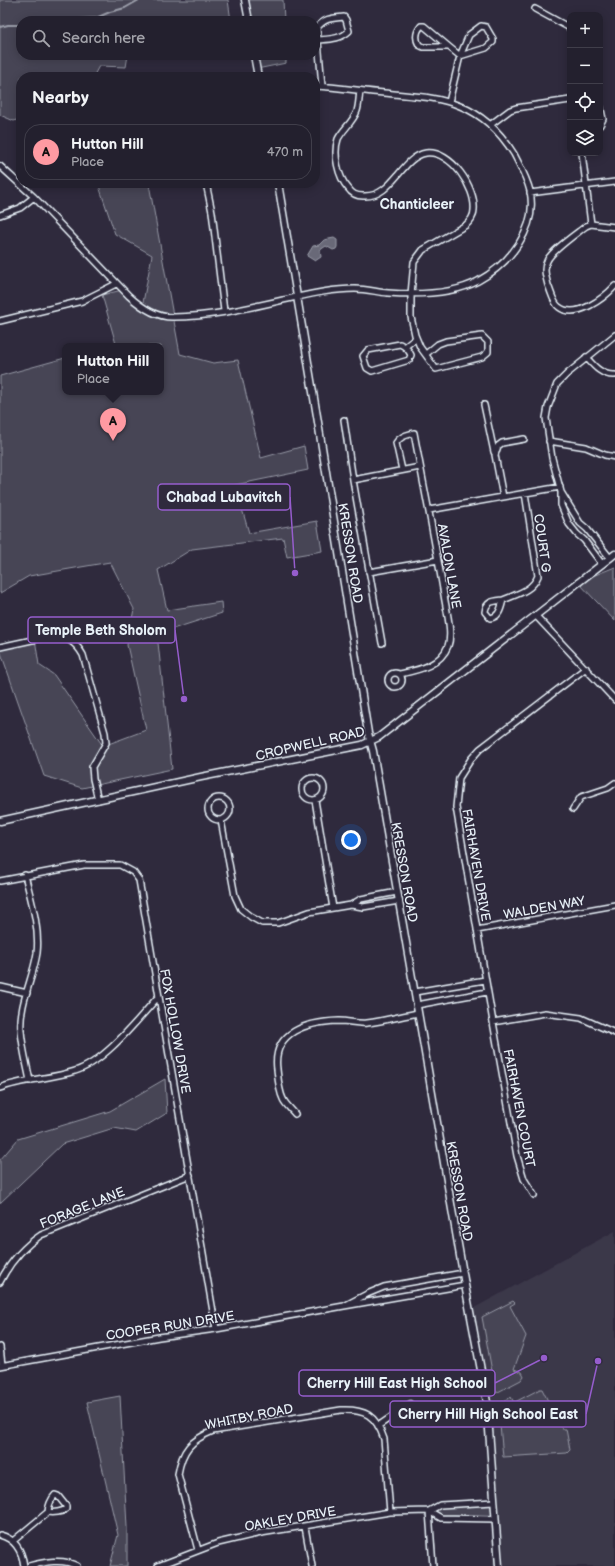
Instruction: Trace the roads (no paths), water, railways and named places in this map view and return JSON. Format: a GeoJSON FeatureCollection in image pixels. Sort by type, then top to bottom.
{"type":"FeatureCollection","features":[{"type":"Feature","properties":{"kind":"street"},"geometry":{"type":"LineString","coordinates":[[245,0],[247,16]]}},
{"type":"Feature","properties":{"kind":"street"},"geometry":{"type":"LineString","coordinates":[[535,9],[567,26]]}},
{"type":"Feature","properties":{"kind":"street"},"geometry":{"type":"LineString","coordinates":[[320,24],[327,19],[344,17],[349,31],[342,37],[320,40]]}},
{"type":"Feature","properties":{"kind":"street"},"geometry":{"type":"LineString","coordinates":[[449,47],[423,47],[419,45],[416,37],[418,29],[424,26],[460,56]]}},
{"type":"Feature","properties":{"kind":"street"},"geometry":{"type":"LineString","coordinates":[[449,102],[460,56],[469,34],[478,27],[486,27],[493,39],[493,42],[486,48],[460,56]]}},
{"type":"Feature","properties":{"kind":"street"},"geometry":{"type":"LineString","coordinates":[[255,60],[257,72]]}},
{"type":"Feature","properties":{"kind":"street"},"geometry":{"type":"LineString","coordinates":[[24,188],[116,284],[144,309],[172,318],[224,311],[330,290],[358,289],[411,294],[430,294],[478,281],[496,269],[512,253],[523,237],[529,220],[530,193],[525,177],[510,148],[500,134],[490,125],[462,107],[429,96],[322,86],[320,60]]}},
{"type":"Feature","properties":{"kind":"street"},"geometry":{"type":"LineString","coordinates":[[360,90],[357,111],[338,139],[336,151],[341,179],[353,194],[358,196],[375,195],[391,183],[406,166],[416,158],[424,154],[432,153],[443,156],[458,170],[467,183],[474,202],[474,212],[471,220],[466,226],[423,250],[414,262],[411,294],[411,318],[420,347],[436,369],[482,357],[488,352],[488,342],[482,336],[446,341],[438,344],[426,354]]}},
{"type":"Feature","properties":{"kind":"street"},"geometry":{"type":"LineString","coordinates":[[490,125],[510,110],[516,108],[567,100]]}},
{"type":"Feature","properties":{"kind":"street"},"geometry":{"type":"LineString","coordinates":[[582,156],[591,224]]}},
{"type":"Feature","properties":{"kind":"street"},"geometry":{"type":"LineString","coordinates":[[0,166],[16,181]]}},
{"type":"Feature","properties":{"kind":"street"},"geometry":{"type":"LineString","coordinates":[[530,193],[615,182]]}},
{"type":"Feature","properties":{"kind":"street"},"geometry":{"type":"LineString","coordinates":[[207,188],[212,212],[224,311]]}},
{"type":"Feature","properties":{"kind":"street","name":"KRESSON ROAD"},"geometry":{"type":"LineString","coordinates":[[279,188],[370,741],[373,751],[465,1285],[487,1402],[499,1566]]}},
{"type":"Feature","properties":{"kind":"street"},"geometry":{"type":"LineString","coordinates":[[0,215],[20,208],[34,197]]}},
{"type":"Feature","properties":{"kind":"street"},"geometry":{"type":"LineString","coordinates":[[614,288],[586,308],[572,311],[560,308],[551,294],[545,276],[545,268],[549,257],[586,226],[591,224],[615,227]]}},
{"type":"Feature","properties":{"kind":"street"},"geometry":{"type":"LineString","coordinates":[[0,320],[82,301],[116,284]]}},
{"type":"Feature","properties":{"kind":"street"},"geometry":{"type":"LineString","coordinates":[[613,556],[580,523],[561,490],[552,458],[546,418],[552,394],[557,384],[586,357],[615,335]]}},
{"type":"Feature","properties":{"kind":"street"},"geometry":{"type":"LineString","coordinates":[[406,346],[416,338]]}},
{"type":"Feature","properties":{"kind":"street"},"geometry":{"type":"LineString","coordinates":[[400,344],[406,346],[411,356],[406,361],[372,371],[366,368],[363,356],[368,350],[400,344]]}},
{"type":"Feature","properties":{"kind":"street"},"geometry":{"type":"LineString","coordinates":[[586,357],[597,369],[611,376],[615,376]]}},
{"type":"Feature","properties":{"kind":"street"},"geometry":{"type":"LineString","coordinates":[[484,405],[503,497]]}},
{"type":"Feature","properties":{"kind":"street"},"geometry":{"type":"LineString","coordinates":[[344,420],[353,480],[382,643]]}},
{"type":"Feature","properties":{"kind":"street","name":"AVALON LANE"},"geometry":{"type":"LineString","coordinates":[[400,674],[427,666],[441,656],[448,647],[450,637],[438,560],[414,433],[403,436],[396,443],[402,470]]}},
{"type":"Feature","properties":{"kind":"street"},"geometry":{"type":"LineString","coordinates":[[495,455],[498,446],[502,443],[524,440]]}},
{"type":"Feature","properties":{"kind":"street"},"geometry":{"type":"LineString","coordinates":[[549,441],[586,447],[605,455],[615,457]]}},
{"type":"Feature","properties":{"kind":"street"},"geometry":{"type":"LineString","coordinates":[[353,480],[420,467]]}},
{"type":"Feature","properties":{"kind":"street"},"geometry":{"type":"LineString","coordinates":[[429,510],[525,493],[561,490]]}},
{"type":"Feature","properties":{"kind":"street"},"geometry":{"type":"LineString","coordinates":[[561,490],[561,505],[569,524],[584,540],[602,564]]}},
{"type":"Feature","properties":{"kind":"street","name":"COURT G"},"geometry":{"type":"LineString","coordinates":[[503,600],[524,592],[532,585],[538,576],[525,493]]}},
{"type":"Feature","properties":{"kind":"street","name":"CROPWELL ROAD"},"geometry":{"type":"LineString","coordinates":[[0,821],[201,777],[362,745],[379,737],[613,556]]}},
{"type":"Feature","properties":{"kind":"street"},"geometry":{"type":"LineString","coordinates":[[369,572],[438,560]]}},
{"type":"Feature","properties":{"kind":"street"},"geometry":{"type":"LineString","coordinates":[[536,616],[615,700]]}},
{"type":"Feature","properties":{"kind":"street"},"geometry":{"type":"LineString","coordinates":[[0,647],[55,635],[62,636],[79,648],[83,655],[105,733],[106,743],[92,767],[92,779],[98,800]]}},
{"type":"Feature","properties":{"kind":"street","name":"FAIRHAVEN DRIVE"},"geometry":{"type":"LineString","coordinates":[[488,992],[456,806],[459,778],[470,759],[480,749],[586,668]]}},
{"type":"Feature","properties":{"kind":"street"},"geometry":{"type":"LineString","coordinates":[[310,778],[317,778],[324,786],[323,793],[318,799],[315,800],[308,799],[304,796],[302,789],[304,782],[310,778]]}},
{"type":"Feature","properties":{"kind":"street"},"geometry":{"type":"LineString","coordinates":[[573,809],[581,797],[608,788],[615,783]]}},
{"type":"Feature","properties":{"kind":"street"},"geometry":{"type":"LineString","coordinates":[[216,798],[227,800],[230,806],[231,810],[228,816],[222,820],[214,819],[208,810],[210,802],[216,798]]}},
{"type":"Feature","properties":{"kind":"street"},"geometry":{"type":"LineString","coordinates":[[315,800],[334,908]]}},
{"type":"Feature","properties":{"kind":"street"},"geometry":{"type":"LineString","coordinates":[[222,820],[235,896],[241,909],[248,916],[259,922],[272,924],[301,914],[334,908],[352,905],[363,907],[399,901]]}},
{"type":"Feature","properties":{"kind":"street","name":"FOX HOLLOW DRIVE"},"geometry":{"type":"LineString","coordinates":[[0,880],[84,866],[120,865],[133,872],[139,880],[216,1329]]}},
{"type":"Feature","properties":{"kind":"street"},"geometry":{"type":"LineString","coordinates":[[24,875],[35,916],[38,943],[34,967],[22,1010],[21,1030],[30,1081]]}},
{"type":"Feature","properties":{"kind":"street"},"geometry":{"type":"LineString","coordinates":[[352,905],[362,899],[397,892]]}},
{"type":"Feature","properties":{"kind":"street","name":"WALDEN WAY"},"geometry":{"type":"LineString","coordinates":[[477,930],[615,905]]}},
{"type":"Feature","properties":{"kind":"street"},"geometry":{"type":"LineString","coordinates":[[414,992],[486,980]]}},
{"type":"Feature","properties":{"kind":"street"},"geometry":{"type":"LineString","coordinates":[[1,987],[27,993]]}},
{"type":"Feature","properties":{"kind":"street"},"geometry":{"type":"LineString","coordinates":[[416,1005],[488,992]]}},
{"type":"Feature","properties":{"kind":"street","name":"FAIRHAVEN COURT"},"geometry":{"type":"LineString","coordinates":[[488,992],[517,1156],[524,1179],[534,1195]]}},
{"type":"Feature","properties":{"kind":"street"},"geometry":{"type":"LineString","coordinates":[[0,1088],[77,1071],[103,1056],[159,996]]}},
{"type":"Feature","properties":{"kind":"street"},"geometry":{"type":"LineString","coordinates":[[295,1114],[283,1100],[276,1062],[276,1056],[282,1042],[292,1031],[301,1027],[333,1022],[367,1023],[418,1013]]}},
{"type":"Feature","properties":{"kind":"street"},"geometry":{"type":"LineString","coordinates":[[493,1022],[545,1013],[581,1018],[615,1032]]}},
{"type":"Feature","properties":{"kind":"street","name":"FORAGE LANE"},"geometry":{"type":"LineString","coordinates":[[0,1282],[14,1258],[27,1245],[41,1235],[190,1175]]}},
{"type":"Feature","properties":{"kind":"street","name":"COOPER RUN DRIVE"},"geometry":{"type":"LineString","coordinates":[[344,1306],[384,1287],[463,1273]]}},
{"type":"Feature","properties":{"kind":"street","name":"COOPER RUN DRIVE"},"geometry":{"type":"LineString","coordinates":[[1,1365],[465,1285]]}},
{"type":"Feature","properties":{"kind":"street"},"geometry":{"type":"LineString","coordinates":[[0,1347],[1,1365]]}},
{"type":"Feature","properties":{"kind":"street"},"geometry":{"type":"LineString","coordinates":[[378,1426],[410,1404]]}},
{"type":"Feature","properties":{"kind":"street","name":"WHITBY ROAD"},"geometry":{"type":"LineString","coordinates":[[198,1550],[178,1474],[185,1451],[193,1442],[213,1431],[341,1410],[355,1409],[363,1412],[374,1420],[384,1439],[390,1512]]}},
{"type":"Feature","properties":{"kind":"street"},"geometry":{"type":"LineString","coordinates":[[429,1511],[440,1505],[494,1502]]}},
{"type":"Feature","properties":{"kind":"street"},"geometry":{"type":"LineString","coordinates":[[429,1511],[441,1518],[495,1519]]}},
{"type":"Feature","properties":{"kind":"street"},"geometry":{"type":"LineString","coordinates":[[429,1511],[433,1566]]}},
{"type":"Feature","properties":{"kind":"street","name":"OAKLEY DRIVE"},"geometry":{"type":"LineString","coordinates":[[161,1565],[218,1543],[261,1533],[390,1512],[429,1511]]}},
{"type":"Feature","properties":{"kind":"street"},"geometry":{"type":"LineString","coordinates":[[13,1541],[48,1512]]}},
{"type":"Feature","properties":{"kind":"street"},"geometry":{"type":"LineString","coordinates":[[305,1527],[312,1566]]}},
{"type":"Feature","properties":{"kind":"street"},"geometry":{"type":"LineString","coordinates":[[0,1535],[13,1541],[21,1551],[24,1566]]}},
{"type":"Feature","properties":{"kind":"street"},"geometry":{"type":"LineString","coordinates":[[29,1566],[44,1562],[62,1562],[77,1566]]}},
{"type":"Feature","properties":{"kind":"water"},"geometry":{"type":"Polygon","coordinates":[[[334,238],[337,240],[336,249],[333,250],[326,246],[320,250],[321,257],[315,261],[307,256],[313,246],[319,245],[324,240],[334,238]]]}},
{"type":"Feature","properties":{"kind":"waterway"},"geometry":{"type":"LineString","coordinates":[[101,16],[125,8],[139,0]]}},
{"type":"Feature","properties":{"kind":"waterway"},"geometry":{"type":"LineString","coordinates":[[0,27],[16,25]]}},
{"type":"Feature","properties":{"kind":"place","name":"Hutton Hill"},"geometry":{"type":"Point","coordinates":[113,441]}},
{"type":"Feature","properties":{"kind":"place","name":"Chabad Lubavitch"},"geometry":{"type":"Point","coordinates":[295,573]}},
{"type":"Feature","properties":{"kind":"place","name":"Temple Beth Sholom"},"geometry":{"type":"Point","coordinates":[184,699]}},
{"type":"Feature","properties":{"kind":"place","name":"Cherry Hill East High School"},"geometry":{"type":"Point","coordinates":[544,1358]}},
{"type":"Feature","properties":{"kind":"place","name":"Cherry Hill High School East"},"geometry":{"type":"Point","coordinates":[598,1361]}},
{"type":"Feature","properties":{"kind":"district","name":"Chanticleer"},"geometry":{"type":"Point","coordinates":[417,204]}}]}
